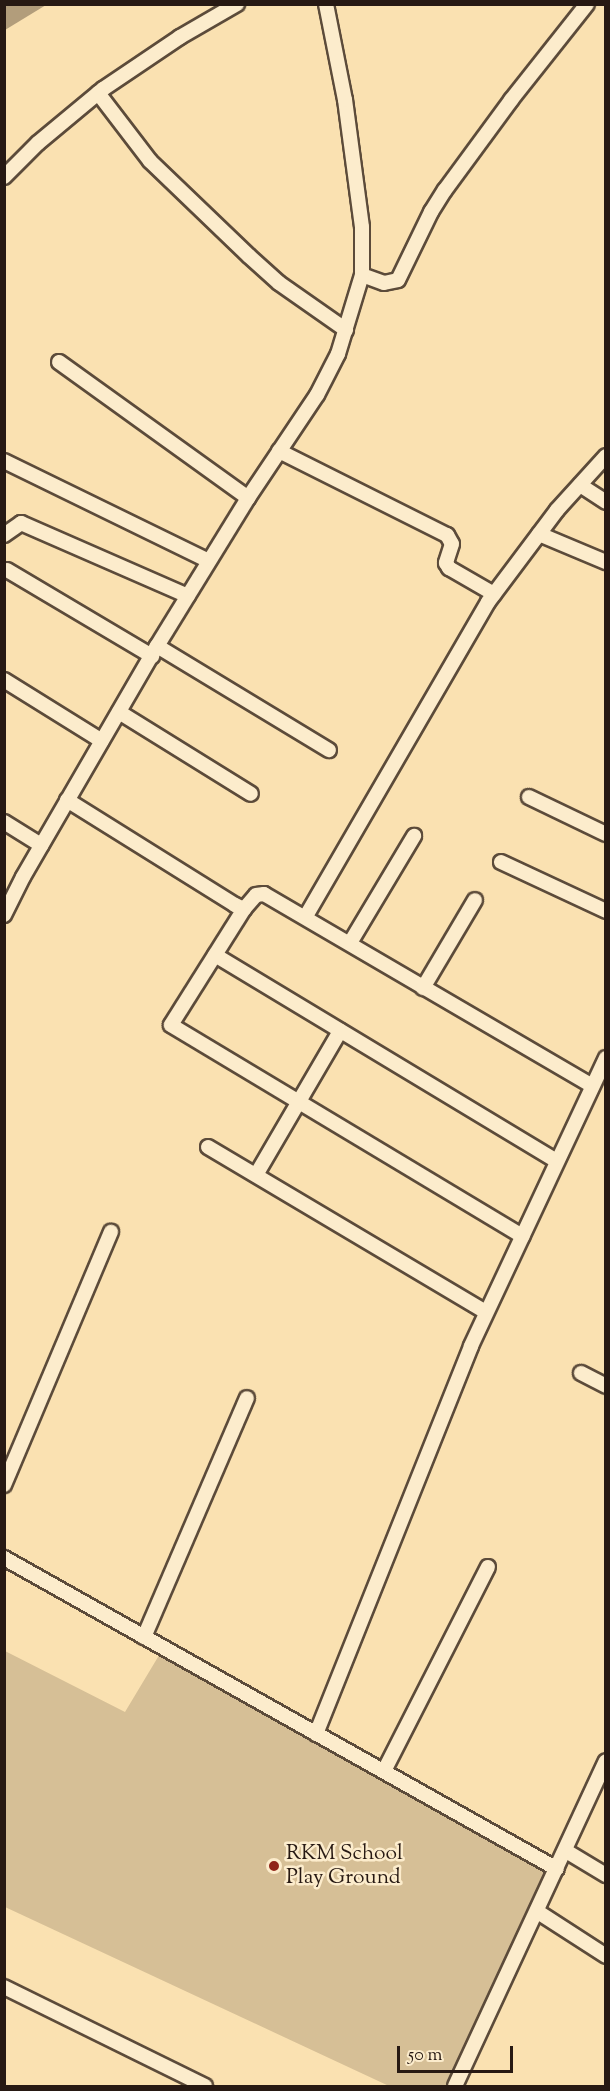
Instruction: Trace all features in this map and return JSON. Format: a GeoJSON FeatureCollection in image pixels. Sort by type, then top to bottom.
{"type":"FeatureCollection","features":[{"type":"Feature","properties":{"kind":"street"},"geometry":{"type":"LineString","coordinates":[[4,177],[38,143],[98,93],[180,37],[237,4]]}},
{"type":"Feature","properties":{"kind":"street"},"geometry":{"type":"LineString","coordinates":[[4,915],[41,845],[154,651],[248,498],[317,395],[338,354],[362,275],[362,227],[345,100],[326,4]]}},
{"type":"Feature","properties":{"kind":"street"},"geometry":{"type":"LineString","coordinates":[[362,275],[384,284],[398,280],[431,212],[445,190],[511,99],[587,4]]}},
{"type":"Feature","properties":{"kind":"street"},"geometry":{"type":"LineString","coordinates":[[98,93],[145,154],[241,248],[279,283],[346,330]]}},
{"type":"Feature","properties":{"kind":"street"},"geometry":{"type":"LineString","coordinates":[[59,362],[248,498]]}},
{"type":"Feature","properties":{"kind":"street"},"geometry":{"type":"LineString","coordinates":[[279,451],[447,535],[452,544],[446,563],[449,568],[494,594]]}},
{"type":"Feature","properties":{"kind":"street"},"geometry":{"type":"LineString","coordinates":[[306,916],[494,594],[539,534],[606,456]]}},
{"type":"Feature","properties":{"kind":"street"},"geometry":{"type":"LineString","coordinates":[[4,461],[209,561]]}},
{"type":"Feature","properties":{"kind":"street"},"geometry":{"type":"LineString","coordinates":[[580,485],[606,502]]}},
{"type":"Feature","properties":{"kind":"street"},"geometry":{"type":"LineString","coordinates":[[4,535],[21,522],[188,596]]}},
{"type":"Feature","properties":{"kind":"street"},"geometry":{"type":"LineString","coordinates":[[539,534],[606,562]]}},
{"type":"Feature","properties":{"kind":"street"},"geometry":{"type":"LineString","coordinates":[[7,570],[329,750]]}},
{"type":"Feature","properties":{"kind":"street"},"geometry":{"type":"LineString","coordinates":[[4,680],[102,741]]}},
{"type":"Feature","properties":{"kind":"street"},"geometry":{"type":"LineString","coordinates":[[119,712],[250,794]]}},
{"type":"Feature","properties":{"kind":"street"},"geometry":{"type":"LineString","coordinates":[[529,797],[606,834]]}},
{"type":"Feature","properties":{"kind":"street"},"geometry":{"type":"LineString","coordinates":[[67,800],[244,909]]}},
{"type":"Feature","properties":{"kind":"street"},"geometry":{"type":"LineString","coordinates":[[4,822],[41,845]]}},
{"type":"Feature","properties":{"kind":"street"},"geometry":{"type":"LineString","coordinates":[[350,943],[414,836]]}},
{"type":"Feature","properties":{"kind":"street"},"geometry":{"type":"LineString","coordinates":[[501,862],[606,910]]}},
{"type":"Feature","properties":{"kind":"street"},"geometry":{"type":"LineString","coordinates":[[522,1236],[171,1025],[244,909],[260,893],[306,916],[423,988],[592,1086]]}},
{"type":"Feature","properties":{"kind":"street"},"geometry":{"type":"LineString","coordinates":[[423,988],[475,900]]}},
{"type":"Feature","properties":{"kind":"street"},"geometry":{"type":"LineString","coordinates":[[215,955],[556,1161]]}},
{"type":"Feature","properties":{"kind":"street"},"geometry":{"type":"LineString","coordinates":[[256,1175],[340,1031]]}},
{"type":"Feature","properties":{"kind":"street"},"geometry":{"type":"LineString","coordinates":[[316,1734],[486,1312],[606,1058]]}},
{"type":"Feature","properties":{"kind":"street"},"geometry":{"type":"LineString","coordinates":[[208,1147],[486,1312]]}},
{"type":"Feature","properties":{"kind":"street"},"geometry":{"type":"LineString","coordinates":[[4,1485],[111,1232]]}},
{"type":"Feature","properties":{"kind":"street"},"geometry":{"type":"LineString","coordinates":[[581,1373],[606,1386]]}},
{"type":"Feature","properties":{"kind":"street"},"geometry":{"type":"LineString","coordinates":[[144,1637],[248,1398]]}},
{"type":"Feature","properties":{"kind":"street"},"geometry":{"type":"LineString","coordinates":[[4,1558],[558,1869]]}},
{"type":"Feature","properties":{"kind":"street"},"geometry":{"type":"LineString","coordinates":[[384,1771],[488,1567]]}},
{"type":"Feature","properties":{"kind":"street"},"geometry":{"type":"LineString","coordinates":[[455,2086],[558,1869],[606,1761]]}},
{"type":"Feature","properties":{"kind":"street"},"geometry":{"type":"LineString","coordinates":[[566,1851],[606,1875]]}},
{"type":"Feature","properties":{"kind":"street"},"geometry":{"type":"LineString","coordinates":[[538,1912],[606,1956]]}},
{"type":"Feature","properties":{"kind":"street"},"geometry":{"type":"LineString","coordinates":[[4,1987],[206,2086]]}},
{"type":"Feature","properties":{"kind":"shaded area"},"geometry":{"type":"Polygon","coordinates":[[[5,4],[46,4],[46,5],[5,30],[5,4]]]}},
{"type":"Feature","properties":{"kind":"shaded area","name":"RKM School Play Ground"},"geometry":{"type":"Polygon","coordinates":[[[164,1647],[465,1828],[552,1869],[448,2086],[389,2086],[5,1907],[5,1651],[125,1712],[164,1647]]]}},
{"type":"Feature","properties":{"kind":"place","name":"RKM School Play Ground"},"geometry":{"type":"Point","coordinates":[274,1866]}}]}
